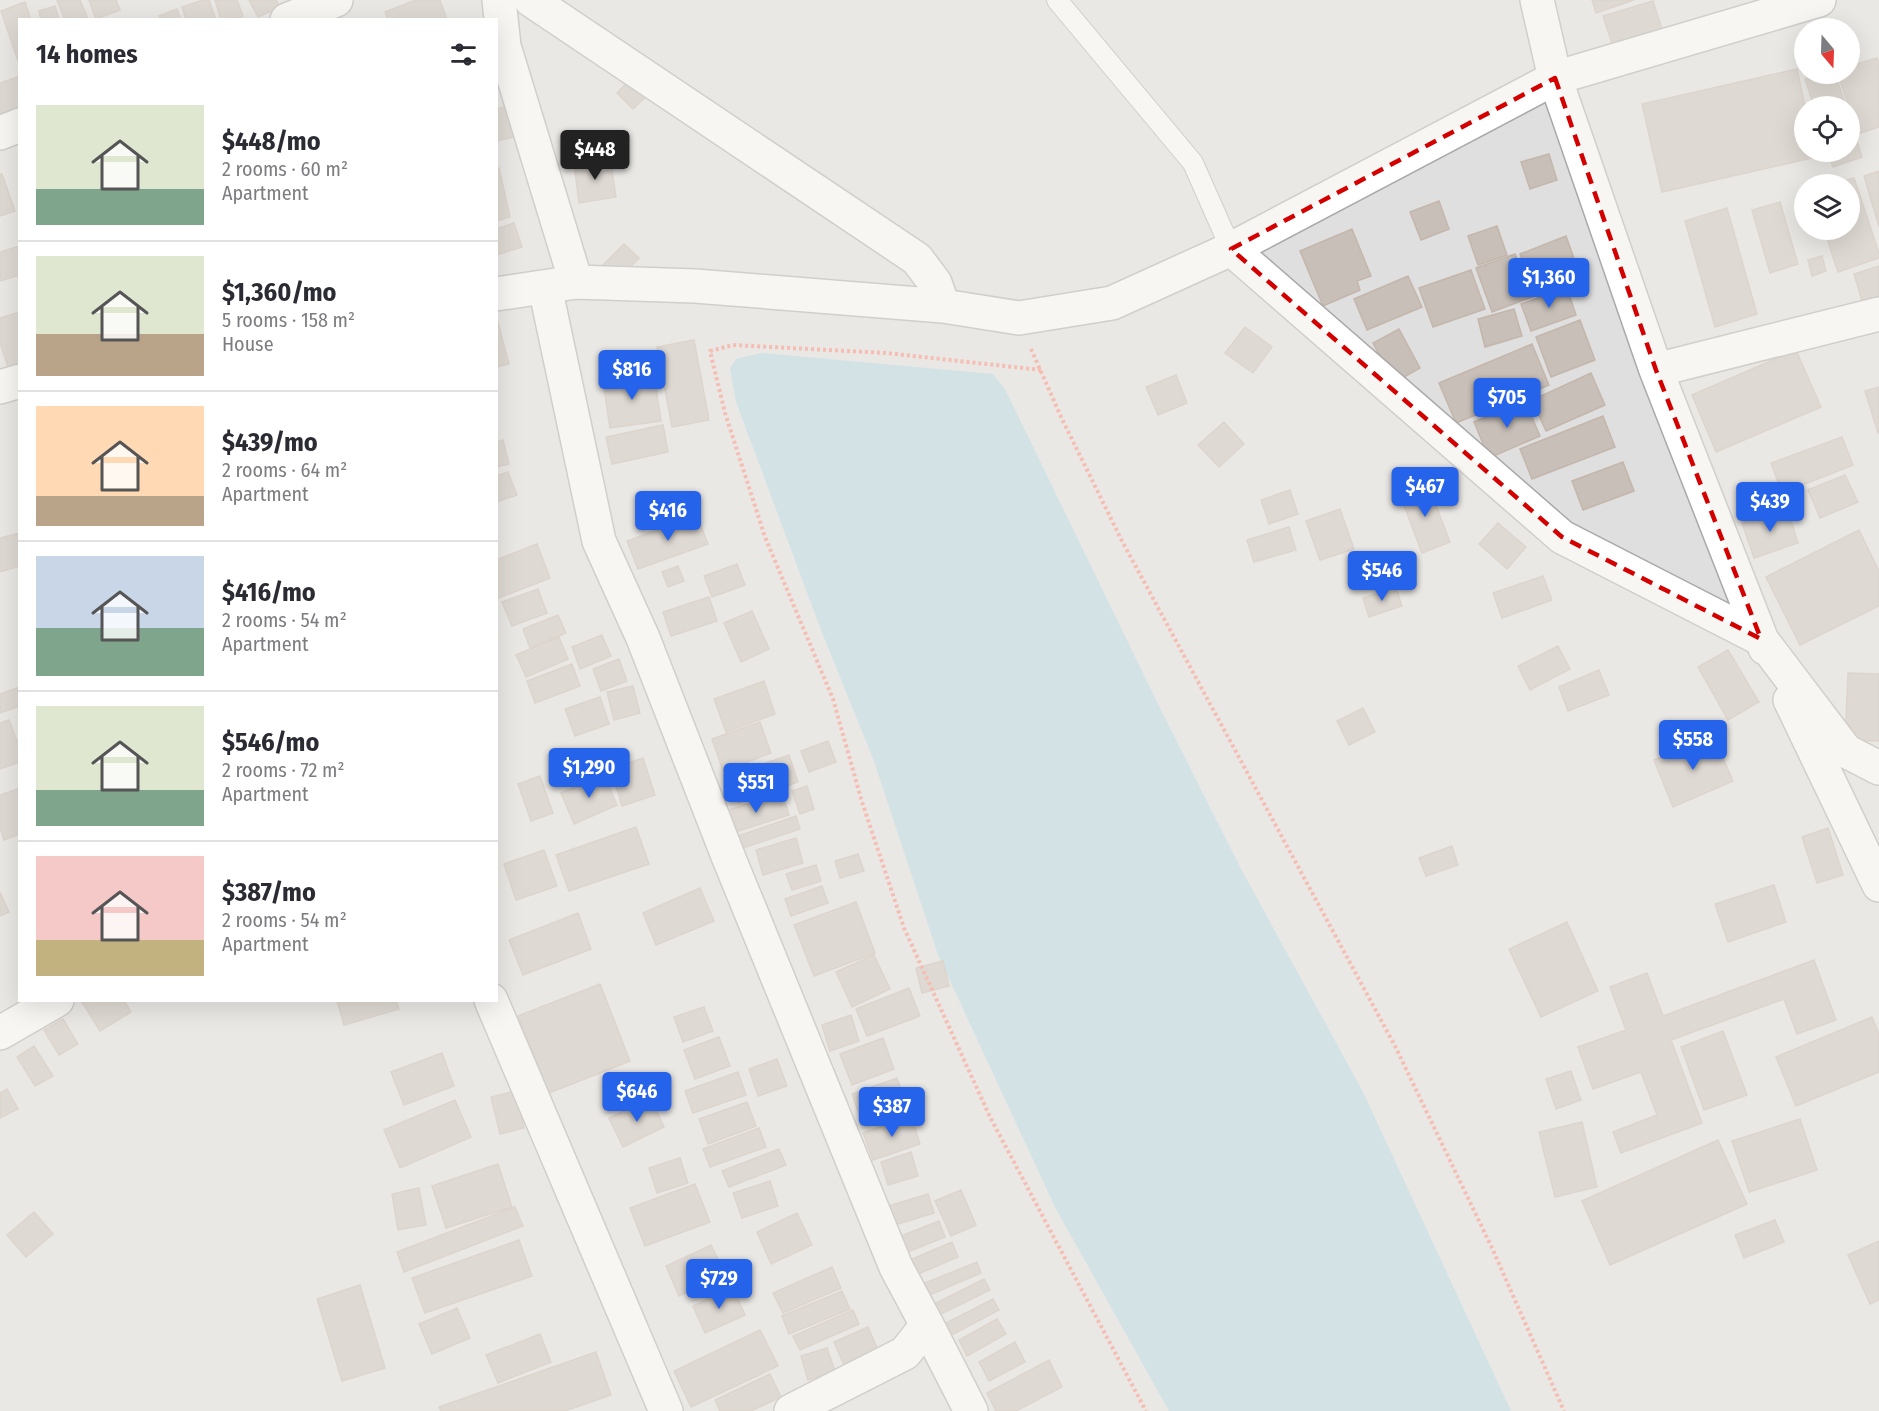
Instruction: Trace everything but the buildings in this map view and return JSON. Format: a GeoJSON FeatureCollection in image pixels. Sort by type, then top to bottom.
{"type":"FeatureCollection","features":[{"type":"Feature","properties":{"kind":"street"},"geometry":{"type":"LineString","coordinates":[[292,18],[336,0]]}},
{"type":"Feature","properties":{"kind":"street"},"geometry":{"type":"LineString","coordinates":[[499,0],[504,46],[560,285],[599,541],[643,638],[728,856],[896,1267],[971,1411]]}},
{"type":"Feature","properties":{"kind":"street"},"geometry":{"type":"LineString","coordinates":[[531,0],[917,259],[935,283],[943,306]]}},
{"type":"Feature","properties":{"kind":"street"},"geometry":{"type":"LineString","coordinates":[[1537,0],[1555,78],[1656,370],[1761,639],[1879,885]]}},
{"type":"Feature","properties":{"kind":"street"},"geometry":{"type":"LineString","coordinates":[[498,294],[560,285],[695,286],[943,306],[1019,318],[1112,303],[1231,249],[1555,78],[1819,0]]}},
{"type":"Feature","properties":{"kind":"street"},"geometry":{"type":"LineString","coordinates":[[0,133],[18,126]]}},
{"type":"Feature","properties":{"kind":"street"},"geometry":{"type":"LineString","coordinates":[[1231,249],[1562,537],[1761,639],[1846,751],[1879,768]]}},
{"type":"Feature","properties":{"kind":"street"},"geometry":{"type":"LineString","coordinates":[[1656,370],[1879,314]]}},
{"type":"Feature","properties":{"kind":"street"},"geometry":{"type":"LineString","coordinates":[[0,387],[18,382]]}},
{"type":"Feature","properties":{"kind":"street"},"geometry":{"type":"LineString","coordinates":[[0,1033],[54,1002]]}},
{"type":"Feature","properties":{"kind":"street"},"geometry":{"type":"LineString","coordinates":[[492,1002],[666,1411]]}},
{"type":"Feature","properties":{"kind":"street"},"geometry":{"type":"LineString","coordinates":[[791,1411],[905,1353],[927,1325]]}},
{"type":"Feature","properties":{"kind":"lane"},"geometry":{"type":"LineString","coordinates":[[1057,0],[1193,163],[1231,249]]}},
{"type":"Feature","properties":{"kind":"path"},"geometry":{"type":"LineString","coordinates":[[1146,1411],[990,1117],[904,928],[862,802],[833,699],[765,537],[725,413],[710,351],[733,345],[745,345],[886,353],[1041,369],[1062,419],[1122,541],[1395,1046],[1492,1248],[1564,1411]]}},
{"type":"Feature","properties":{"kind":"highlighted area"},"geometry":{"type":"Polygon","coordinates":[[[1555,78],[1656,370],[1761,639],[1562,537],[1231,249],[1555,78]]]}},
{"type":"Feature","properties":{"kind":"shaded area"},"geometry":{"type":"Polygon","coordinates":[[[0,0],[1879,0],[1879,1411],[0,1411],[0,0]]]}},
{"type":"Feature","properties":{"kind":"water"},"geometry":{"type":"Polygon","coordinates":[[[761,353],[993,374],[1005,389],[1240,867],[1363,1092],[1511,1411],[1169,1411],[1056,1209],[938,955],[874,761],[821,630],[736,402],[730,368],[736,359],[761,353]]]}}]}
